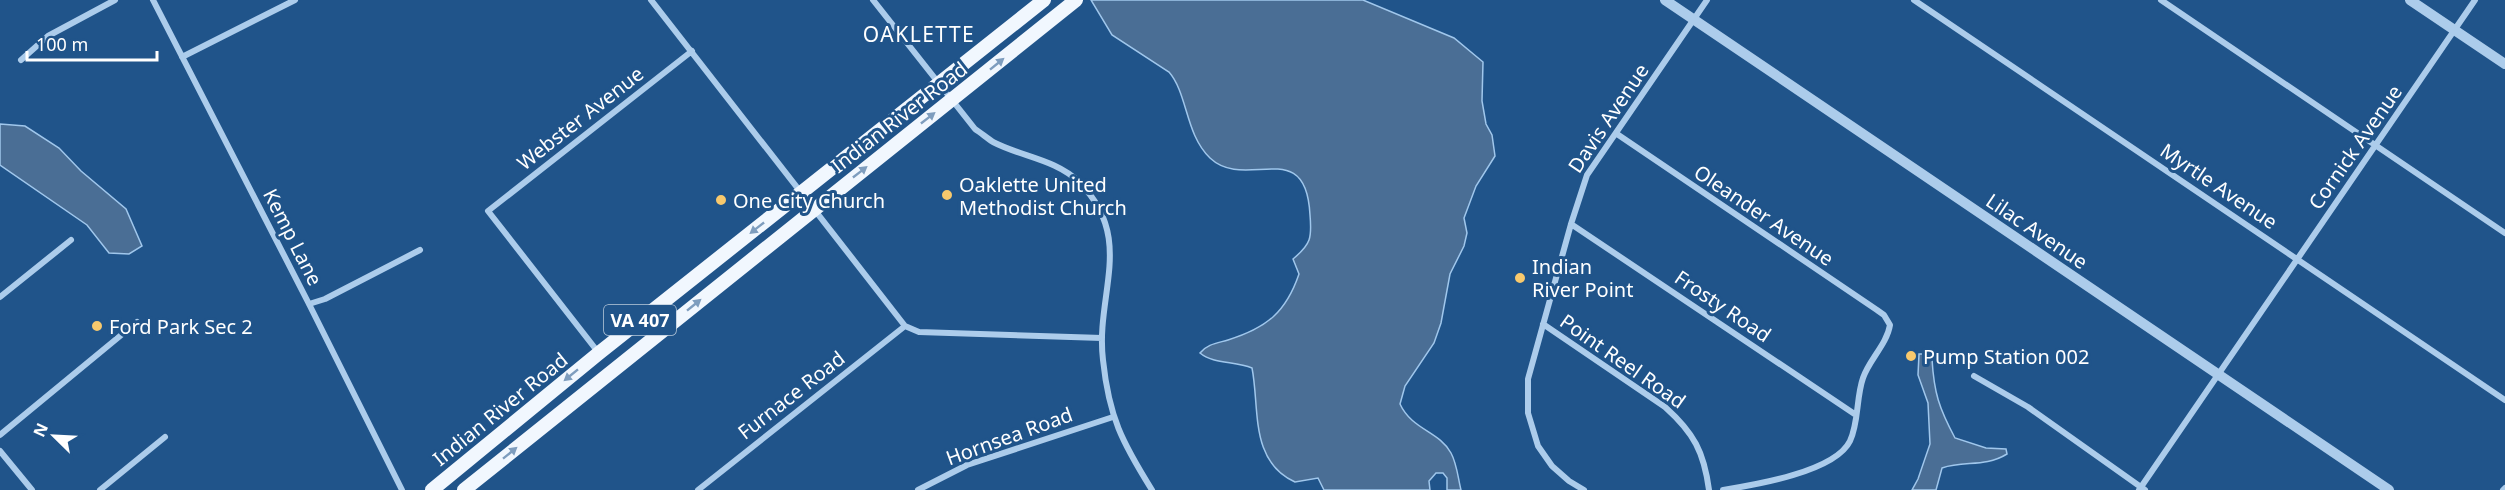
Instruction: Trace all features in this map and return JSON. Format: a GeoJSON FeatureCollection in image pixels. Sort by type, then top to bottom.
{"type":"FeatureCollection","features":[{"type":"Feature","properties":{"kind":"main road","name":"Indian River Road"},"geometry":{"type":"LineString","coordinates":[[464,490],[1076,0]]}},
{"type":"Feature","properties":{"kind":"main road","name":"Indian River Road"},"geometry":{"type":"LineString","coordinates":[[432,490],[599,352],[1042,2]]}},
{"type":"Feature","properties":{"kind":"street"},"geometry":{"type":"LineString","coordinates":[[21,60],[62,27],[115,0]]}},
{"type":"Feature","properties":{"kind":"street","name":"Kemp Lane"},"geometry":{"type":"LineString","coordinates":[[153,0],[402,490]]}},
{"type":"Feature","properties":{"kind":"street"},"geometry":{"type":"LineString","coordinates":[[182,57],[295,0]]}},
{"type":"Feature","properties":{"kind":"street"},"geometry":{"type":"LineString","coordinates":[[651,0],[905,326],[919,332],[1102,338]]}},
{"type":"Feature","properties":{"kind":"street"},"geometry":{"type":"LineString","coordinates":[[873,0],[975,129],[992,141],[1055,165],[1072,176],[1095,200],[1105,221],[1111,252],[1102,358],[1113,417],[1128,453],[1152,490]]}},
{"type":"Feature","properties":{"kind":"street","name":"Lilac Avenue"},"geometry":{"type":"LineString","coordinates":[[1665,0],[2389,490]]}},
{"type":"Feature","properties":{"kind":"street","name":"Davis Avenue"},"geometry":{"type":"LineString","coordinates":[[1584,490],[1552,466],[1538,446],[1530,425],[1526,402],[1527,385],[1571,224],[1587,175],[1707,0]]}},
{"type":"Feature","properties":{"kind":"street","name":"Myrtle Avenue"},"geometry":{"type":"LineString","coordinates":[[1914,0],[2505,400]]}},
{"type":"Feature","properties":{"kind":"street"},"geometry":{"type":"LineString","coordinates":[[2161,0],[2505,233]]}},
{"type":"Feature","properties":{"kind":"street"},"geometry":{"type":"LineString","coordinates":[[2410,0],[2505,64]]}},
{"type":"Feature","properties":{"kind":"street","name":"Cornick Avenue"},"geometry":{"type":"LineString","coordinates":[[2142,489],[2218,374],[2475,0]]}},
{"type":"Feature","properties":{"kind":"street","name":"Webster Avenue"},"geometry":{"type":"LineString","coordinates":[[599,352],[488,211],[692,51]]}},
{"type":"Feature","properties":{"kind":"street","name":"Oleander Avenue"},"geometry":{"type":"LineString","coordinates":[[1617,134],[1884,315],[1890,325],[1888,335],[1871,360],[1862,380],[1856,415]]}},
{"type":"Feature","properties":{"kind":"street","name":"Frosty Road"},"geometry":{"type":"LineString","coordinates":[[1571,224],[1856,415]]}},
{"type":"Feature","properties":{"kind":"street"},"geometry":{"type":"LineString","coordinates":[[0,297],[71,240]]}},
{"type":"Feature","properties":{"kind":"street"},"geometry":{"type":"LineString","coordinates":[[309,304],[325,299],[420,250]]}},
{"type":"Feature","properties":{"kind":"street"},"geometry":{"type":"LineString","coordinates":[[0,435],[137,322]]}},
{"type":"Feature","properties":{"kind":"street","name":"Point Reel Road"},"geometry":{"type":"LineString","coordinates":[[1543,324],[1665,407],[1679,419],[1703,455],[1709,490]]}},
{"type":"Feature","properties":{"kind":"street","name":"Furnace Road"},"geometry":{"type":"LineString","coordinates":[[698,490],[905,326]]}},
{"type":"Feature","properties":{"kind":"street"},"geometry":{"type":"LineString","coordinates":[[1974,376],[2058,428],[2142,489]]}},
{"type":"Feature","properties":{"kind":"street"},"geometry":{"type":"LineString","coordinates":[[1723,490],[1783,478],[1837,456],[1849,442],[1856,415]]}},
{"type":"Feature","properties":{"kind":"street","name":"Hornsea Road"},"geometry":{"type":"LineString","coordinates":[[918,490],[967,465],[1113,417]]}},
{"type":"Feature","properties":{"kind":"street"},"geometry":{"type":"LineString","coordinates":[[100,490],[165,437]]}},
{"type":"Feature","properties":{"kind":"street"},"geometry":{"type":"LineString","coordinates":[[0,451],[32,490]]}},
{"type":"Feature","properties":{"kind":"water"},"geometry":{"type":"Polygon","coordinates":[[[1091,0],[1363,0],[1454,38],[1483,62],[1482,101],[1486,124],[1492,135],[1495,156],[1476,186],[1464,218],[1467,233],[1464,246],[1450,274],[1441,323],[1434,343],[1405,386],[1400,404],[1411,420],[1440,440],[1451,453],[1461,490],[1447,490],[1447,478],[1443,473],[1436,473],[1429,481],[1430,490],[1324,490],[1318,478],[1295,482],[1280,473],[1270,461],[1259,432],[1252,368],[1211,359],[1200,353],[1209,346],[1242,335],[1264,324],[1288,299],[1299,274],[1293,259],[1307,245],[1311,229],[1306,191],[1298,177],[1286,170],[1240,170],[1224,167],[1210,158],[1196,138],[1180,91],[1169,72],[1112,35],[1091,0]]]}},
{"type":"Feature","properties":{"kind":"water"},"geometry":{"type":"Polygon","coordinates":[[[0,124],[25,126],[59,148],[81,171],[126,209],[142,246],[129,254],[109,253],[87,225],[0,165],[0,124]]]}},
{"type":"Feature","properties":{"kind":"water"},"geometry":{"type":"Polygon","coordinates":[[[1919,354],[1927,354],[1932,359],[1938,400],[1955,438],[1986,448],[2006,449],[2007,454],[1990,461],[1942,468],[1936,490],[1912,490],[1930,444],[1928,403],[1918,375],[1919,354]]]}},
{"type":"Feature","properties":{"kind":"place","name":"Oaklette United Methodist Church"},"geometry":{"type":"Point","coordinates":[947,195]}},
{"type":"Feature","properties":{"kind":"place","name":"One City Church"},"geometry":{"type":"Point","coordinates":[721,200]}},
{"type":"Feature","properties":{"kind":"place","name":"Indian River Point"},"geometry":{"type":"Point","coordinates":[1520,278]}},
{"type":"Feature","properties":{"kind":"place","name":"Ford Park Sec 2"},"geometry":{"type":"Point","coordinates":[97,326]}},
{"type":"Feature","properties":{"kind":"place","name":"Pump Station 002"},"geometry":{"type":"Point","coordinates":[1911,356]}},
{"type":"Feature","properties":{"kind":"district","name":"OAKLETTE"},"geometry":{"type":"Point","coordinates":[919,34]}}]}
